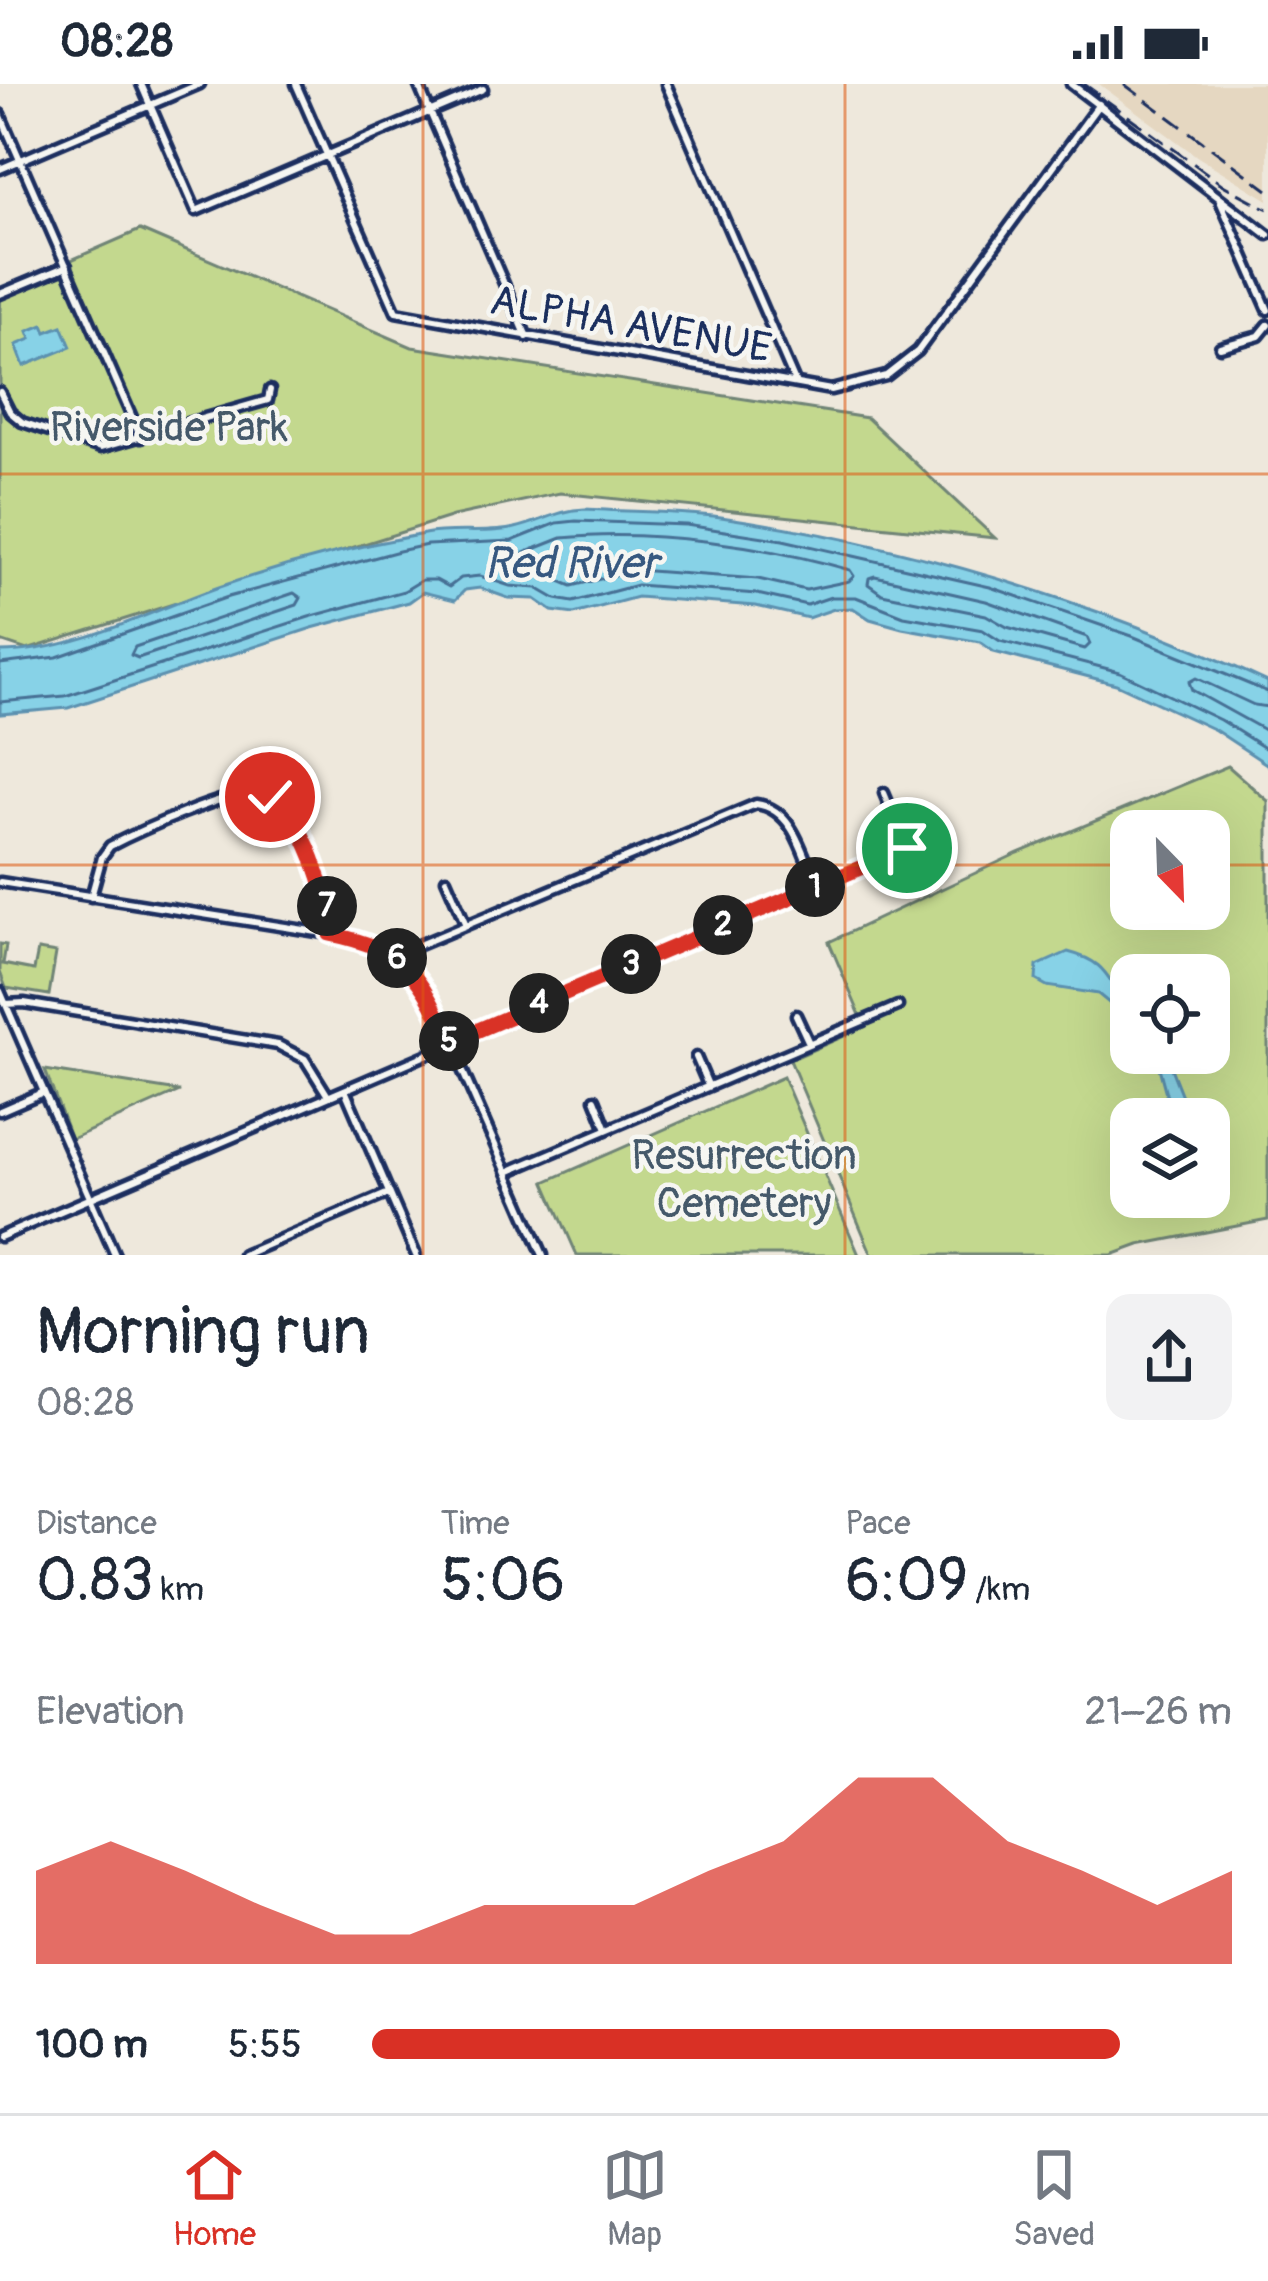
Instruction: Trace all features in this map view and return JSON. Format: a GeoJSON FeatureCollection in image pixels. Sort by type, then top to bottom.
{"type":"FeatureCollection","features":[{"type":"Feature","properties":{"kind":"street"},"geometry":{"type":"LineString","coordinates":[[141,84],[196,211],[483,89]]}},
{"type":"Feature","properties":{"kind":"street"},"geometry":{"type":"LineString","coordinates":[[0,169],[200,84]]}},
{"type":"Feature","properties":{"kind":"street"},"geometry":{"type":"LineString","coordinates":[[296,84],[327,156]]}},
{"type":"Feature","properties":{"kind":"street"},"geometry":{"type":"LineString","coordinates":[[418,84],[527,337]]}},
{"type":"Feature","properties":{"kind":"street"},"geometry":{"type":"LineString","coordinates":[[666,84],[795,382]]}},
{"type":"Feature","properties":{"kind":"street"},"geometry":{"type":"LineString","coordinates":[[1071,84],[1268,235]]}},
{"type":"Feature","properties":{"kind":"street","name":"ALPHA AVENUE"},"geometry":{"type":"LineString","coordinates":[[327,156],[396,312],[831,390],[886,376],[918,351],[1099,104]]}},
{"type":"Feature","properties":{"kind":"street"},"geometry":{"type":"LineString","coordinates":[[0,114],[141,438]]}},
{"type":"Feature","properties":{"kind":"street"},"geometry":{"type":"LineString","coordinates":[[1220,200],[1268,310]]}},
{"type":"Feature","properties":{"kind":"street"},"geometry":{"type":"LineString","coordinates":[[0,294],[67,266]]}},
{"type":"Feature","properties":{"kind":"street"},"geometry":{"type":"LineString","coordinates":[[1220,347],[1248,341],[1268,325]]}},
{"type":"Feature","properties":{"kind":"street"},"geometry":{"type":"LineString","coordinates":[[0,392],[10,412],[22,422],[73,441],[110,448],[249,408],[268,400],[270,390]]}},
{"type":"Feature","properties":{"kind":"street"},"geometry":{"type":"LineString","coordinates":[[91,896],[102,857],[110,847],[190,812],[254,792],[278,802],[295,823],[322,885],[330,934]]}},
{"type":"Feature","properties":{"kind":"street"},"geometry":{"type":"LineString","coordinates":[[0,1237],[907,848],[884,794]]}},
{"type":"Feature","properties":{"kind":"street"},"geometry":{"type":"LineString","coordinates":[[399,959],[414,947],[756,804],[769,806],[784,817],[817,886]]}},
{"type":"Feature","properties":{"kind":"street"},"geometry":{"type":"LineString","coordinates":[[446,879],[466,925]]}},
{"type":"Feature","properties":{"kind":"street"},"geometry":{"type":"LineString","coordinates":[[0,882],[330,934],[365,942],[399,959],[423,984],[543,1255]]}},
{"type":"Feature","properties":{"kind":"street"},"geometry":{"type":"LineString","coordinates":[[0,991],[115,1255]]}},
{"type":"Feature","properties":{"kind":"street"},"geometry":{"type":"LineString","coordinates":[[6,1004],[278,1045],[305,1059],[328,1096]]}},
{"type":"Feature","properties":{"kind":"street"},"geometry":{"type":"LineString","coordinates":[[507,1172],[898,1006]]}},
{"type":"Feature","properties":{"kind":"street"},"geometry":{"type":"LineString","coordinates":[[796,1015],[809,1043]]}},
{"type":"Feature","properties":{"kind":"street"},"geometry":{"type":"LineString","coordinates":[[696,1057],[708,1085]]}},
{"type":"Feature","properties":{"kind":"street"},"geometry":{"type":"LineString","coordinates":[[345,1090],[416,1255]]}},
{"type":"Feature","properties":{"kind":"street"},"geometry":{"type":"LineString","coordinates":[[0,1111],[44,1093]]}},
{"type":"Feature","properties":{"kind":"street"},"geometry":{"type":"LineString","coordinates":[[595,1099],[607,1129]]}},
{"type":"Feature","properties":{"kind":"street"},"geometry":{"type":"LineString","coordinates":[[243,1255],[389,1193]]}},
{"type":"Feature","properties":{"kind":"shaded area"},"geometry":{"type":"Polygon","coordinates":[[[1099,84],[1268,84],[1268,200],[1198,157],[1099,84]]]}},
{"type":"Feature","properties":{"kind":"green space","name":"Riverside Park"},"geometry":{"type":"Polygon","coordinates":[[[140,230],[412,347],[867,418],[995,538],[560,493],[453,516],[27,650],[0,641],[0,291],[140,230]]]}},
{"type":"Feature","properties":{"kind":"green space"},"geometry":{"type":"Polygon","coordinates":[[[1228,766],[1268,801],[1268,1220],[1139,1245],[1112,1255],[872,1255],[790,1060],[865,1027],[829,942],[1110,815],[1110,930],[1230,930],[1230,810],[1122,810],[1228,766]]]}},
{"type":"Feature","properties":{"kind":"green space"},"geometry":{"type":"Polygon","coordinates":[[[0,944],[6,945],[3,964],[34,970],[38,950],[56,953],[49,995],[6,988],[0,972],[0,944]]]}},
{"type":"Feature","properties":{"kind":"green space"},"geometry":{"type":"Polygon","coordinates":[[[45,1070],[178,1091],[180,1091],[71,1139],[45,1070]]]}},
{"type":"Feature","properties":{"kind":"green space","name":"Resurrection Cemetery"},"geometry":{"type":"Polygon","coordinates":[[[783,1077],[859,1255],[577,1255],[545,1182],[783,1077]]]}},
{"type":"Feature","properties":{"kind":"water"},"geometry":{"type":"Polygon","coordinates":[[[43,325],[46,332],[62,326],[71,347],[24,366],[16,345],[31,339],[28,331],[43,325]]]}},
{"type":"Feature","properties":{"kind":"water","name":"Red River"},"geometry":{"type":"Polygon","coordinates":[[[585,509],[721,517],[862,543],[1000,580],[1136,626],[1268,682],[1268,765],[1215,730],[1116,684],[994,652],[980,642],[870,619],[853,608],[808,618],[756,606],[637,597],[574,614],[552,611],[535,599],[508,598],[480,588],[465,590],[455,600],[423,592],[409,602],[312,628],[68,708],[0,714],[0,652],[84,638],[244,579],[347,550],[435,532],[504,530],[585,509]]]}},
{"type":"Feature","properties":{"kind":"water"},"geometry":{"type":"Polygon","coordinates":[[[1068,952],[1092,961],[1110,979],[1110,1004],[1098,994],[1047,986],[1036,980],[1037,966],[1068,952]]]}},
{"type":"Feature","properties":{"kind":"water"},"geometry":{"type":"Polygon","coordinates":[[[1161,1074],[1173,1074],[1183,1098],[1167,1097],[1161,1074]]]}},
{"type":"Feature","properties":{"kind":"railway"},"geometry":{"type":"LineString","coordinates":[[1084,84],[1223,185],[1268,209]]}},
{"type":"Feature","properties":{"kind":"railway"},"geometry":{"type":"LineString","coordinates":[[1124,84],[1268,190]]}},
{"type":"Feature","properties":{"kind":"route"},"geometry":{"type":"LineString","coordinates":[[270,797],[290,814],[313,862],[326,901],[330,934],[374,946],[409,968],[428,993],[450,1042],[907,848]]}}]}
